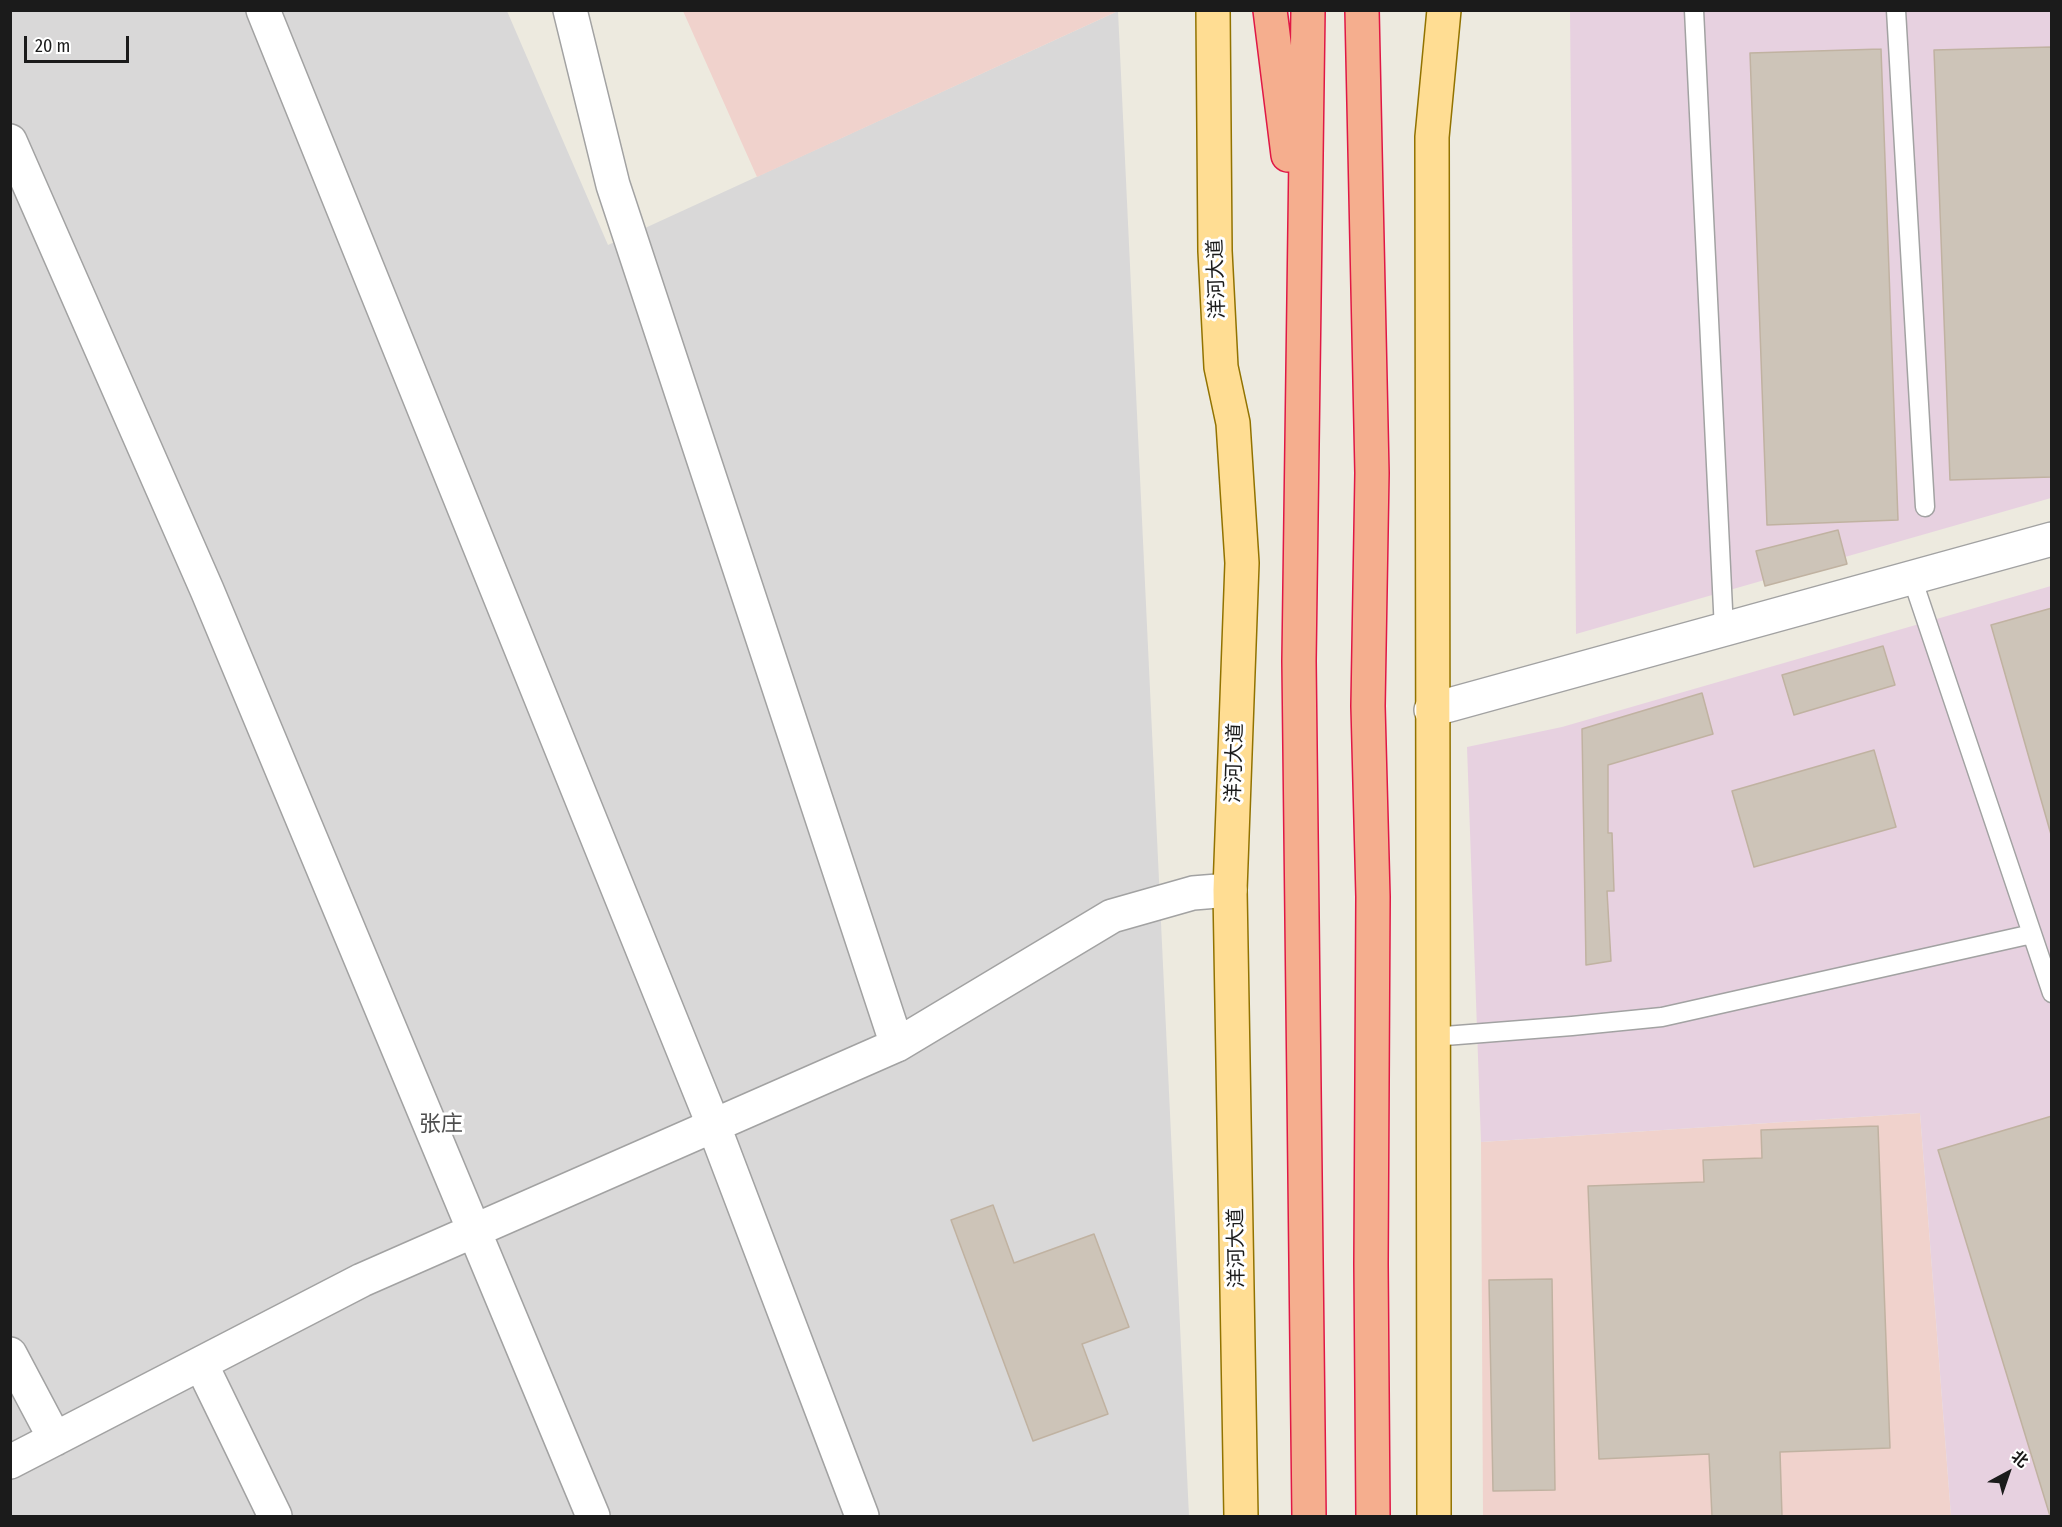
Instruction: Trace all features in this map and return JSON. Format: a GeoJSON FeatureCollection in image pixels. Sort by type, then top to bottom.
{"type":"FeatureCollection","features":[{"type":"Feature","properties":{"kind":"highway"},"geometry":{"type":"LineString","coordinates":[[1270,10],[1304,277]]}},
{"type":"Feature","properties":{"kind":"highway"},"geometry":{"type":"LineString","coordinates":[[1308,10],[1299,661],[1309,1516]]}},
{"type":"Feature","properties":{"kind":"highway"},"geometry":{"type":"LineString","coordinates":[[1362,10],[1372,473],[1368,706],[1372,872],[1373,1516]]}},
{"type":"Feature","properties":{"kind":"highway"},"geometry":{"type":"LineString","coordinates":[[1365,122],[1379,10]]}},
{"type":"Feature","properties":{"kind":"main road","name":"洋河大道"},"geometry":{"type":"LineString","coordinates":[[1213,10],[1215,251],[1221,367],[1233,423],[1242,563],[1230,890],[1241,1516]]}},
{"type":"Feature","properties":{"kind":"main road"},"geometry":{"type":"LineString","coordinates":[[1434,1516],[1431,710],[1432,137],[1444,10]]}},
{"type":"Feature","properties":{"kind":"street"},"geometry":{"type":"LineString","coordinates":[[263,10],[713,1124],[862,1516]]}},
{"type":"Feature","properties":{"kind":"street"},"geometry":{"type":"LineString","coordinates":[[570,10],[617,197],[897,1045]]}},
{"type":"Feature","properties":{"kind":"street"},"geometry":{"type":"LineString","coordinates":[[10,141],[207,590],[593,1516]]}},
{"type":"Feature","properties":{"kind":"street"},"geometry":{"type":"LineString","coordinates":[[1431,710],[2052,539]]}},
{"type":"Feature","properties":{"kind":"street"},"geometry":{"type":"LineString","coordinates":[[10,1462],[362,1280],[897,1045],[1112,916],[1193,893],[1230,890]]}},
{"type":"Feature","properties":{"kind":"street"},"geometry":{"type":"LineString","coordinates":[[10,1354],[55,1439]]}},
{"type":"Feature","properties":{"kind":"street"},"geometry":{"type":"LineString","coordinates":[[201,1364],[275,1516]]}},
{"type":"Feature","properties":{"kind":"lane"},"geometry":{"type":"LineString","coordinates":[[1694,10],[1724,630]]}},
{"type":"Feature","properties":{"kind":"lane"},"geometry":{"type":"LineString","coordinates":[[1896,10],[1925,507]]}},
{"type":"Feature","properties":{"kind":"lane"},"geometry":{"type":"LineString","coordinates":[[1912,578],[2052,993]]}},
{"type":"Feature","properties":{"kind":"lane"},"geometry":{"type":"LineString","coordinates":[[1432,1036],[1662,1017],[2032,934]]}},
{"type":"Feature","properties":{"kind":"shaded area"},"geometry":{"type":"Polygon","coordinates":[[[10,11],[507,11],[608,245],[1118,11],[1189,1516],[11,1516],[10,11]]]}},
{"type":"Feature","properties":{"kind":"shaded area"},"geometry":{"type":"Polygon","coordinates":[[[683,11],[1118,11],[757,177],[683,11]]]}},
{"type":"Feature","properties":{"kind":"shaded area"},"geometry":{"type":"Polygon","coordinates":[[[1570,11],[2051,11],[2051,498],[1576,634],[1570,11]]]}},
{"type":"Feature","properties":{"kind":"shaded area"},"geometry":{"type":"Polygon","coordinates":[[[2051,586],[2051,1516],[1951,1516],[1920,1113],[1481,1142],[1467,747],[1562,727],[2051,586]]]}},
{"type":"Feature","properties":{"kind":"shaded area"},"geometry":{"type":"Polygon","coordinates":[[[1920,1113],[1951,1516],[1483,1516],[1481,1142],[1920,1113]]]}},
{"type":"Feature","properties":{"kind":"building"},"geometry":{"type":"Polygon","coordinates":[[[2052,47],[2052,477],[1950,480],[1934,50],[2052,47]]]}},
{"type":"Feature","properties":{"kind":"building"},"geometry":{"type":"Polygon","coordinates":[[[1881,49],[1898,520],[1767,525],[1750,53],[1881,49]]]}},
{"type":"Feature","properties":{"kind":"building"},"geometry":{"type":"Polygon","coordinates":[[[1838,530],[1847,564],[1765,586],[1756,551],[1838,530]]]}},
{"type":"Feature","properties":{"kind":"building"},"geometry":{"type":"Polygon","coordinates":[[[2052,608],[2052,838],[1991,625],[2052,608]]]}},
{"type":"Feature","properties":{"kind":"building"},"geometry":{"type":"Polygon","coordinates":[[[1883,646],[1895,685],[1794,715],[1782,675],[1883,646]]]}},
{"type":"Feature","properties":{"kind":"building"},"geometry":{"type":"Polygon","coordinates":[[[1702,693],[1713,734],[1608,765],[1608,833],[1612,833],[1614,891],[1607,891],[1611,961],[1586,965],[1582,729],[1702,693]]]}},
{"type":"Feature","properties":{"kind":"building"},"geometry":{"type":"Polygon","coordinates":[[[1874,750],[1896,827],[1754,867],[1732,791],[1874,750]]]}},
{"type":"Feature","properties":{"kind":"building"},"geometry":{"type":"Polygon","coordinates":[[[2052,1116],[2052,1516],[2050,1516],[1938,1150],[2052,1116]]]}},
{"type":"Feature","properties":{"kind":"building"},"geometry":{"type":"Polygon","coordinates":[[[1878,1126],[1890,1448],[1780,1452],[1782,1516],[1712,1516],[1709,1454],[1599,1459],[1588,1186],[1704,1182],[1703,1160],[1762,1158],[1761,1130],[1878,1126]]]}},
{"type":"Feature","properties":{"kind":"building"},"geometry":{"type":"Polygon","coordinates":[[[993,1205],[1014,1263],[1094,1234],[1129,1327],[1082,1344],[1108,1414],[1033,1441],[951,1220],[993,1205]]]}},
{"type":"Feature","properties":{"kind":"building"},"geometry":{"type":"Polygon","coordinates":[[[1552,1279],[1555,1490],[1493,1491],[1489,1280],[1552,1279]]]}},
{"type":"Feature","properties":{"kind":"district","name":"张庄"},"geometry":{"type":"Point","coordinates":[441,1125]}}]}
